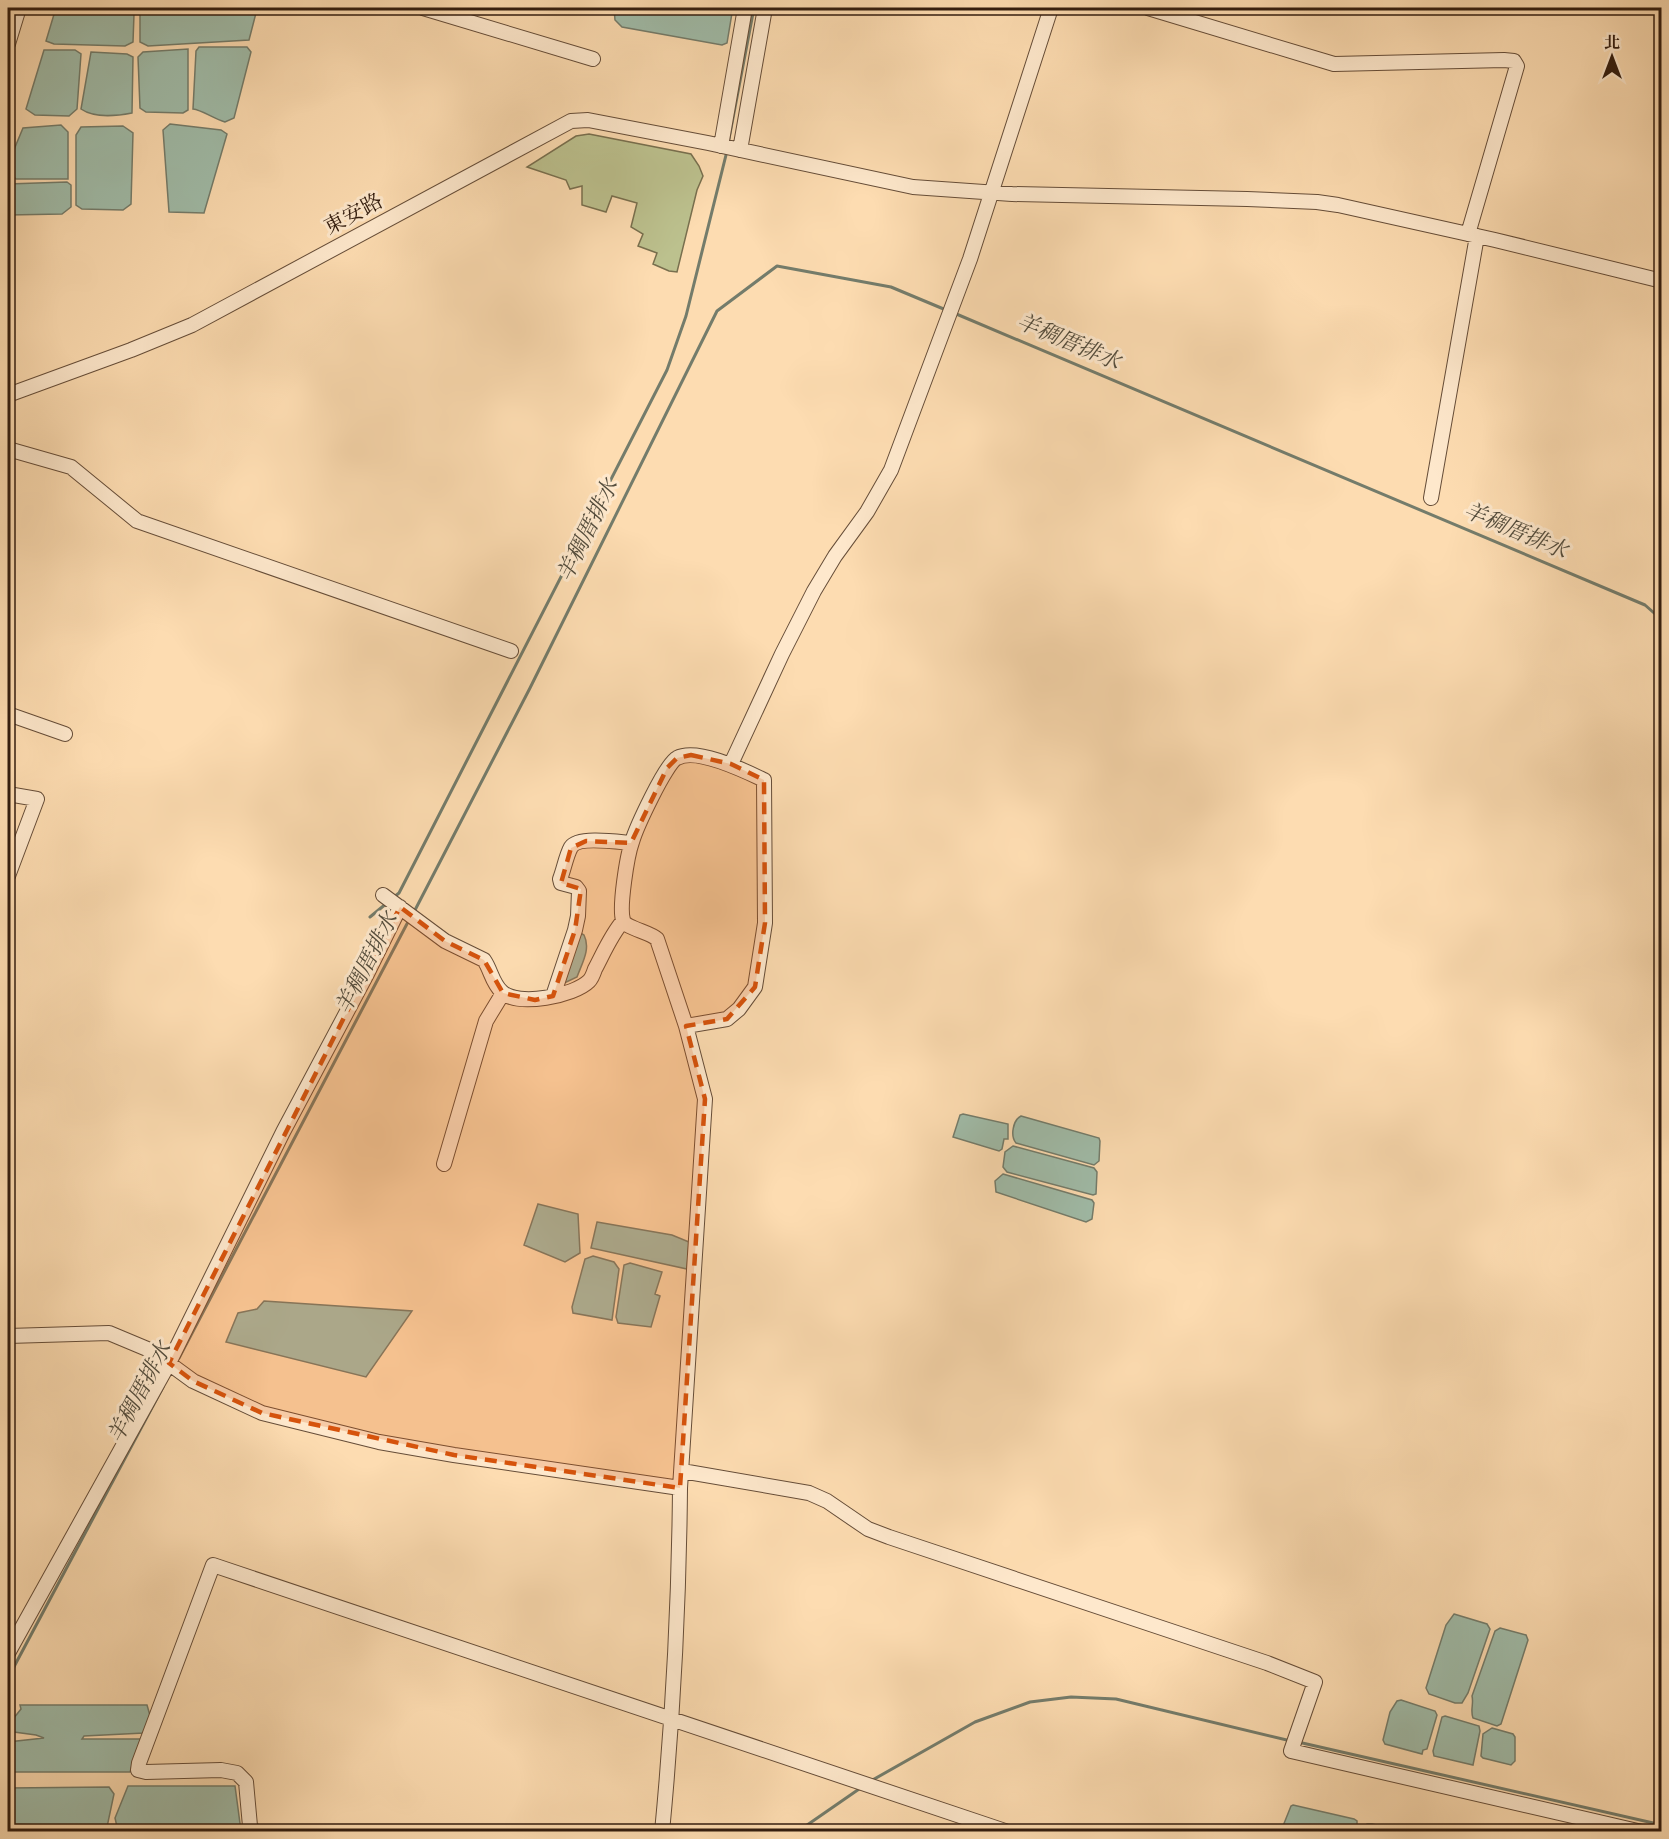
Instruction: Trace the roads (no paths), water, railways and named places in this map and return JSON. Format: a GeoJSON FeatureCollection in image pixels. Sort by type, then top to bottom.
{"type":"FeatureCollection","features":[{"type":"Feature","properties":{"kind":"street"},"geometry":{"type":"LineString","coordinates":[[8,44],[19,8]]}},
{"type":"Feature","properties":{"kind":"street"},"geometry":{"type":"LineString","coordinates":[[423,8],[593,59]]}},
{"type":"Feature","properties":{"kind":"street"},"geometry":{"type":"LineString","coordinates":[[730,148],[745,8]]}},
{"type":"Feature","properties":{"kind":"street"},"geometry":{"type":"LineString","coordinates":[[730,148],[765,8]]}},
{"type":"Feature","properties":{"kind":"street"},"geometry":{"type":"LineString","coordinates":[[731,764],[813,591],[867,512],[891,470],[970,260],[990,191],[1051,8]]}},
{"type":"Feature","properties":{"kind":"street"},"geometry":{"type":"LineString","coordinates":[[1148,8],[1334,64],[1504,60],[1514,61],[1517,66],[1472,235],[1431,498]]}},
{"type":"Feature","properties":{"kind":"street","name":"東安路"},"geometry":{"type":"LineString","coordinates":[[8,395],[192,325],[571,121],[588,120],[913,187],[1024,194],[1317,202],[1338,205],[1662,281]]}},
{"type":"Feature","properties":{"kind":"street"},"geometry":{"type":"LineString","coordinates":[[8,449],[71,467],[137,521],[511,651]]}},
{"type":"Feature","properties":{"kind":"street"},"geometry":{"type":"LineString","coordinates":[[8,714],[65,734]]}},
{"type":"Feature","properties":{"kind":"street"},"geometry":{"type":"LineString","coordinates":[[383,895],[445,941],[484,960],[493,981],[503,993],[522,1000],[536,1000],[569,992],[589,981],[622,921],[626,865],[631,843],[667,768],[677,758],[691,755],[731,764],[764,780],[765,923],[755,987],[739,1009],[727,1019],[686,1026]]}},
{"type":"Feature","properties":{"kind":"street"},"geometry":{"type":"LineString","coordinates":[[8,794],[37,799],[8,876]]}},
{"type":"Feature","properties":{"kind":"street"},"geometry":{"type":"LineString","coordinates":[[553,996],[578,916],[579,891],[576,887],[561,883],[560,879],[571,848],[576,842],[586,841],[631,843]]}},
{"type":"Feature","properties":{"kind":"street"},"geometry":{"type":"LineString","coordinates":[[8,1653],[170,1364],[283,1132],[400,907]]}},
{"type":"Feature","properties":{"kind":"street"},"geometry":{"type":"LineString","coordinates":[[622,921],[626,926],[652,934],[657,939],[686,1026],[705,1099],[680,1488],[680,1543],[672,1719],[662,1832]]}},
{"type":"Feature","properties":{"kind":"street"},"geometry":{"type":"LineString","coordinates":[[444,1164],[486,1021],[503,993]]}},
{"type":"Feature","properties":{"kind":"street"},"geometry":{"type":"LineString","coordinates":[[8,1336],[109,1333],[153,1351],[189,1378],[262,1413],[379,1442],[680,1488]]}},
{"type":"Feature","properties":{"kind":"street"},"geometry":{"type":"LineString","coordinates":[[682,1472],[809,1493],[827,1501],[868,1529],[889,1537],[1267,1663],[1315,1682],[1291,1751],[1642,1832]]}},
{"type":"Feature","properties":{"kind":"street"},"geometry":{"type":"LineString","coordinates":[[255,1832],[250,1826],[246,1782],[237,1773],[221,1770],[146,1772],[138,1770],[213,1565],[1008,1832]]}},
{"type":"Feature","properties":{"kind":"waterway"},"geometry":{"type":"LineString","coordinates":[[728,144],[754,8]]}},
{"type":"Feature","properties":{"kind":"waterway"},"geometry":{"type":"LineString","coordinates":[[394,897],[399,893],[667,370],[686,316],[727,151]]}},
{"type":"Feature","properties":{"kind":"waterway","name":"羊稠厝排水"},"geometry":{"type":"LineString","coordinates":[[414,912],[530,688],[717,311],[777,266],[891,287],[946,310]]}},
{"type":"Feature","properties":{"kind":"waterway","name":"羊稠厝排水"},"geometry":{"type":"LineString","coordinates":[[954,313],[1645,605],[1662,620]]}},
{"type":"Feature","properties":{"kind":"waterway"},"geometry":{"type":"LineString","coordinates":[[370,917],[387,903]]}},
{"type":"Feature","properties":{"kind":"waterway","name":"羊稠厝排水"},"geometry":{"type":"LineString","coordinates":[[179,1358],[409,920]]}},
{"type":"Feature","properties":{"kind":"waterway","name":"羊稠厝排水"},"geometry":{"type":"LineString","coordinates":[[8,1678],[163,1387]]}},
{"type":"Feature","properties":{"kind":"waterway"},"geometry":{"type":"LineString","coordinates":[[869,1782],[975,1722],[1030,1702],[1071,1697],[1116,1699],[1291,1741]]}},
{"type":"Feature","properties":{"kind":"waterway"},"geometry":{"type":"LineString","coordinates":[[1298,1742],[1662,1825]]}},
{"type":"Feature","properties":{"kind":"waterway"},"geometry":{"type":"LineString","coordinates":[[797,1832],[862,1787]]}}]}
